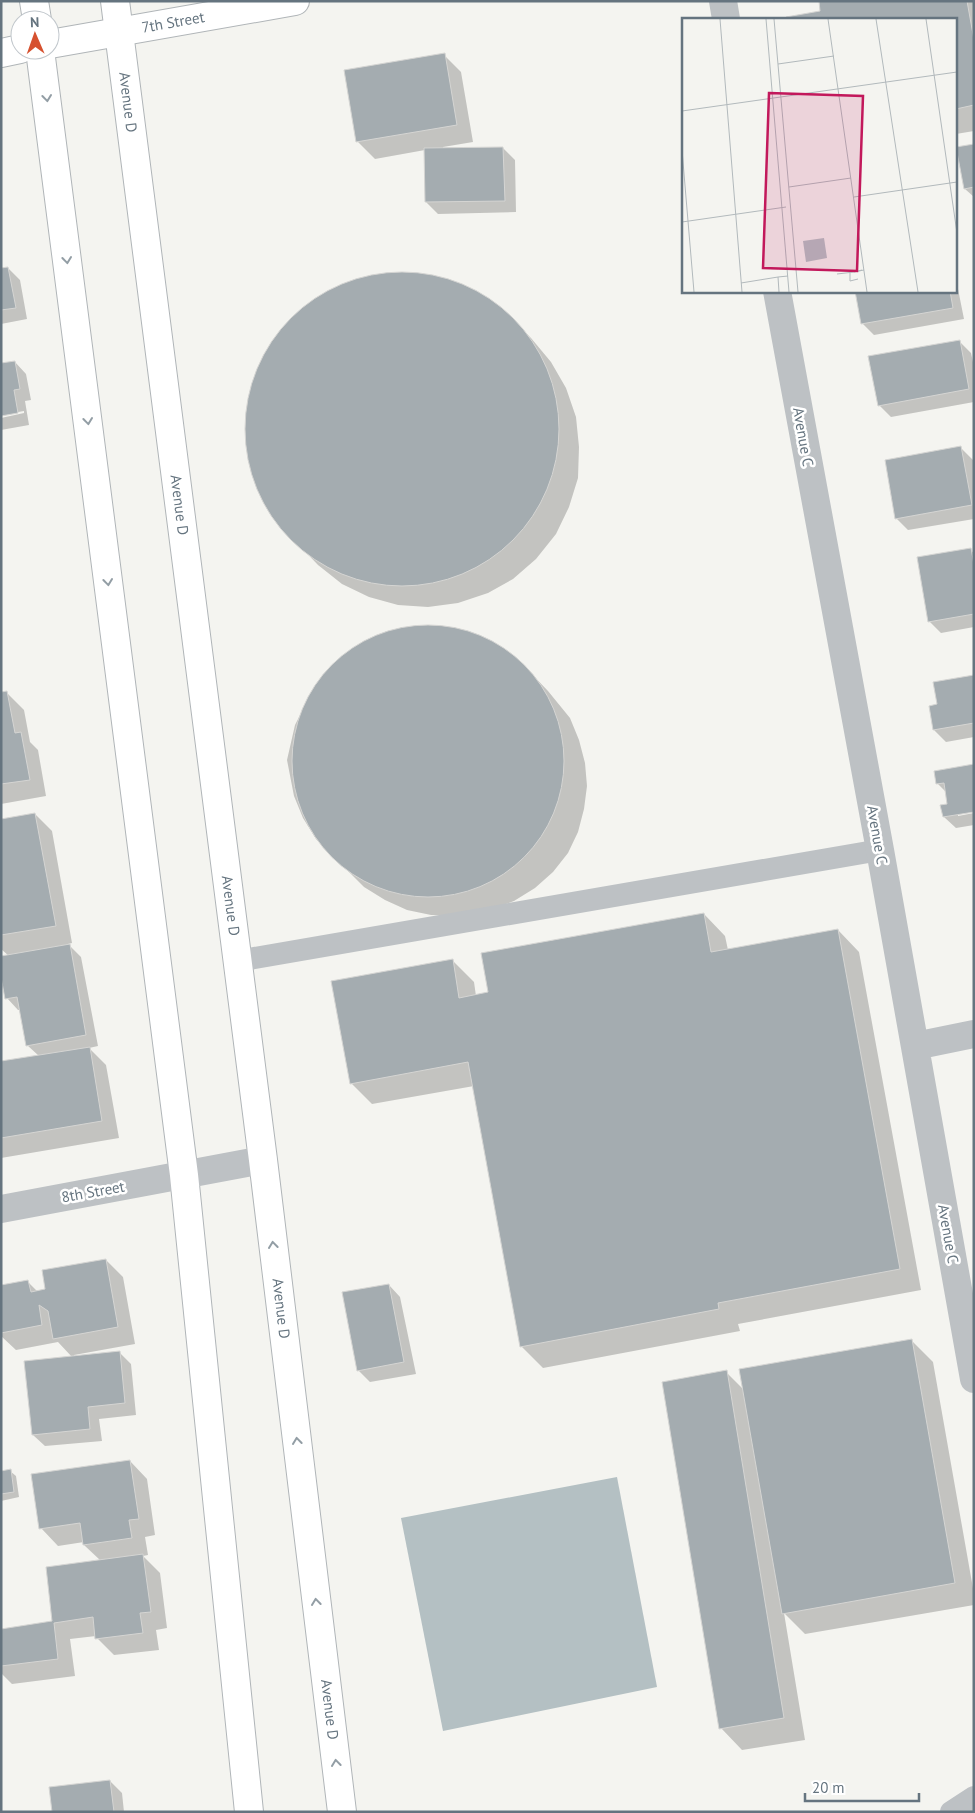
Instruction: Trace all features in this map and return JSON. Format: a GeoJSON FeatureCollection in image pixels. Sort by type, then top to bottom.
{"type":"FeatureCollection","features":[{"type":"Feature","properties":{"kind":"street","name":"Avenue D"},"geometry":{"type":"LineString","coordinates":[[115,1],[263,1160],[342,1812]]}},
{"type":"Feature","properties":{"kind":"street","name":"7th Street"},"geometry":{"type":"LineString","coordinates":[[60,42],[295,1]]}},
{"type":"Feature","properties":{"kind":"street"},"geometry":{"type":"LineString","coordinates":[[723,1],[726,18]]}},
{"type":"Feature","properties":{"kind":"street"},"geometry":{"type":"LineString","coordinates":[[41,60],[184,1175],[249,1812]]}},
{"type":"Feature","properties":{"kind":"street","name":"Avenue C"},"geometry":{"type":"LineString","coordinates":[[776,292],[880,850],[974,1379]]}},
{"type":"Feature","properties":{"kind":"street"},"geometry":{"type":"LineString","coordinates":[[914,1046],[974,1034]]}},
{"type":"Feature","properties":{"kind":"street","name":"8th Street"},"geometry":{"type":"LineString","coordinates":[[1,1209],[263,1160]]}},
{"type":"Feature","properties":{"kind":"lane"},"geometry":{"type":"LineString","coordinates":[[237,960],[880,850]]}},
{"type":"Feature","properties":{"kind":"lane"},"geometry":{"type":"LineString","coordinates":[[951,1812],[974,1797]]}},
{"type":"Feature","properties":{"kind":"shaded area"},"geometry":{"type":"Polygon","coordinates":[[[617,1477],[657,1687],[443,1731],[401,1518],[617,1477]]]}},
{"type":"Feature","properties":{"kind":"building"},"geometry":{"type":"Polygon","coordinates":[[[819,1],[967,1],[974,40],[974,105],[958,109],[958,18],[786,17],[820,11],[819,1]]]}},
{"type":"Feature","properties":{"kind":"building"},"geometry":{"type":"Polygon","coordinates":[[[445,53],[457,125],[356,142],[344,70],[445,53]]]}},
{"type":"Feature","properties":{"kind":"building"},"geometry":{"type":"Polygon","coordinates":[[[974,144],[974,187],[964,189],[958,158],[958,147],[974,144]]]}},
{"type":"Feature","properties":{"kind":"building"},"geometry":{"type":"Polygon","coordinates":[[[503,147],[505,201],[425,202],[424,148],[503,147]]]}},
{"type":"Feature","properties":{"kind":"building"},"geometry":{"type":"Polygon","coordinates":[[[8,267],[16,308],[1,310],[1,268],[8,267]]]}},
{"type":"Feature","properties":{"kind":"building"},"geometry":{"type":"Polygon","coordinates":[[[402,272],[433,275],[462,284],[489,299],[513,318],[532,342],[547,369],[556,398],[559,429],[556,460],[547,489],[532,516],[513,540],[489,559],[462,574],[433,583],[402,586],[371,583],[342,574],[315,559],[291,540],[272,516],[257,489],[248,460],[245,429],[248,398],[257,369],[272,342],[291,318],[315,299],[342,284],[371,275],[402,272]]]}},
{"type":"Feature","properties":{"kind":"building"},"geometry":{"type":"Polygon","coordinates":[[[855,292],[950,292],[953,308],[861,324],[855,292]]]}},
{"type":"Feature","properties":{"kind":"building"},"geometry":{"type":"Polygon","coordinates":[[[960,340],[969,389],[878,406],[868,356],[960,340]]]}},
{"type":"Feature","properties":{"kind":"building"},"geometry":{"type":"Polygon","coordinates":[[[15,361],[20,389],[14,390],[18,413],[1,416],[1,363],[15,361]]]}},
{"type":"Feature","properties":{"kind":"building"},"geometry":{"type":"Polygon","coordinates":[[[961,446],[972,505],[895,519],[885,460],[961,446]]]}},
{"type":"Feature","properties":{"kind":"building"},"geometry":{"type":"Polygon","coordinates":[[[971,548],[974,565],[974,614],[928,622],[917,557],[971,548]]]}},
{"type":"Feature","properties":{"kind":"building"},"geometry":{"type":"Polygon","coordinates":[[[415,625],[441,625],[455,627],[480,635],[504,648],[524,665],[541,685],[554,709],[562,734],[564,761],[562,788],[554,813],[541,837],[524,857],[504,874],[480,887],[455,895],[415,897],[388,891],[364,881],[342,866],[323,847],[308,825],[298,801],[292,774],[292,748],[298,721],[308,697],[323,675],[342,656],[364,641],[388,631],[415,625]]]}},
{"type":"Feature","properties":{"kind":"building"},"geometry":{"type":"Polygon","coordinates":[[[974,675],[974,723],[933,730],[929,706],[937,704],[933,682],[974,675]]]}},
{"type":"Feature","properties":{"kind":"building"},"geometry":{"type":"Polygon","coordinates":[[[7,691],[15,733],[21,732],[30,780],[1,784],[1,692],[7,691]]]}},
{"type":"Feature","properties":{"kind":"building"},"geometry":{"type":"Polygon","coordinates":[[[974,764],[974,812],[943,817],[940,805],[947,804],[944,783],[936,784],[934,771],[974,764]]]}},
{"type":"Feature","properties":{"kind":"building"},"geometry":{"type":"Polygon","coordinates":[[[35,813],[56,926],[1,935],[1,819],[35,813]]]}},
{"type":"Feature","properties":{"kind":"building"},"geometry":{"type":"Polygon","coordinates":[[[704,913],[711,952],[838,929],[900,1269],[718,1303],[719,1309],[520,1347],[468,1062],[350,1084],[331,981],[453,959],[459,998],[488,992],[481,953],[704,913]]]}},
{"type":"Feature","properties":{"kind":"building"},"geometry":{"type":"Polygon","coordinates":[[[70,944],[86,1035],[26,1046],[17,997],[5,999],[1,977],[1,956],[70,944]]]}},
{"type":"Feature","properties":{"kind":"building"},"geometry":{"type":"Polygon","coordinates":[[[90,1047],[102,1121],[1,1138],[1,1061],[90,1047]]]}},
{"type":"Feature","properties":{"kind":"building"},"geometry":{"type":"Polygon","coordinates":[[[106,1259],[118,1327],[53,1339],[48,1311],[39,1305],[42,1325],[1,1333],[1,1285],[28,1280],[31,1292],[45,1289],[42,1270],[106,1259]]]}},
{"type":"Feature","properties":{"kind":"building"},"geometry":{"type":"Polygon","coordinates":[[[389,1284],[404,1362],[357,1371],[342,1292],[389,1284]]]}},
{"type":"Feature","properties":{"kind":"building"},"geometry":{"type":"Polygon","coordinates":[[[912,1339],[955,1583],[782,1614],[739,1369],[912,1339]]]}},
{"type":"Feature","properties":{"kind":"building"},"geometry":{"type":"Polygon","coordinates":[[[120,1351],[125,1403],[88,1407],[90,1429],[32,1435],[24,1361],[120,1351]]]}},
{"type":"Feature","properties":{"kind":"building"},"geometry":{"type":"Polygon","coordinates":[[[727,1370],[784,1718],[719,1729],[662,1382],[727,1370]]]}},
{"type":"Feature","properties":{"kind":"building"},"geometry":{"type":"Polygon","coordinates":[[[130,1460],[139,1519],[129,1520],[132,1538],[83,1545],[80,1523],[39,1529],[31,1474],[130,1460]]]}},
{"type":"Feature","properties":{"kind":"building"},"geometry":{"type":"Polygon","coordinates":[[[11,1469],[14,1492],[1,1494],[1,1471],[11,1469]]]}},
{"type":"Feature","properties":{"kind":"building"},"geometry":{"type":"Polygon","coordinates":[[[143,1554],[151,1612],[140,1613],[143,1633],[95,1639],[93,1617],[54,1623],[58,1659],[1,1666],[1,1629],[52,1621],[46,1567],[143,1554]]]}},
{"type":"Feature","properties":{"kind":"building"},"geometry":{"type":"Polygon","coordinates":[[[110,1780],[114,1812],[52,1812],[49,1787],[110,1780]]]}}]}
